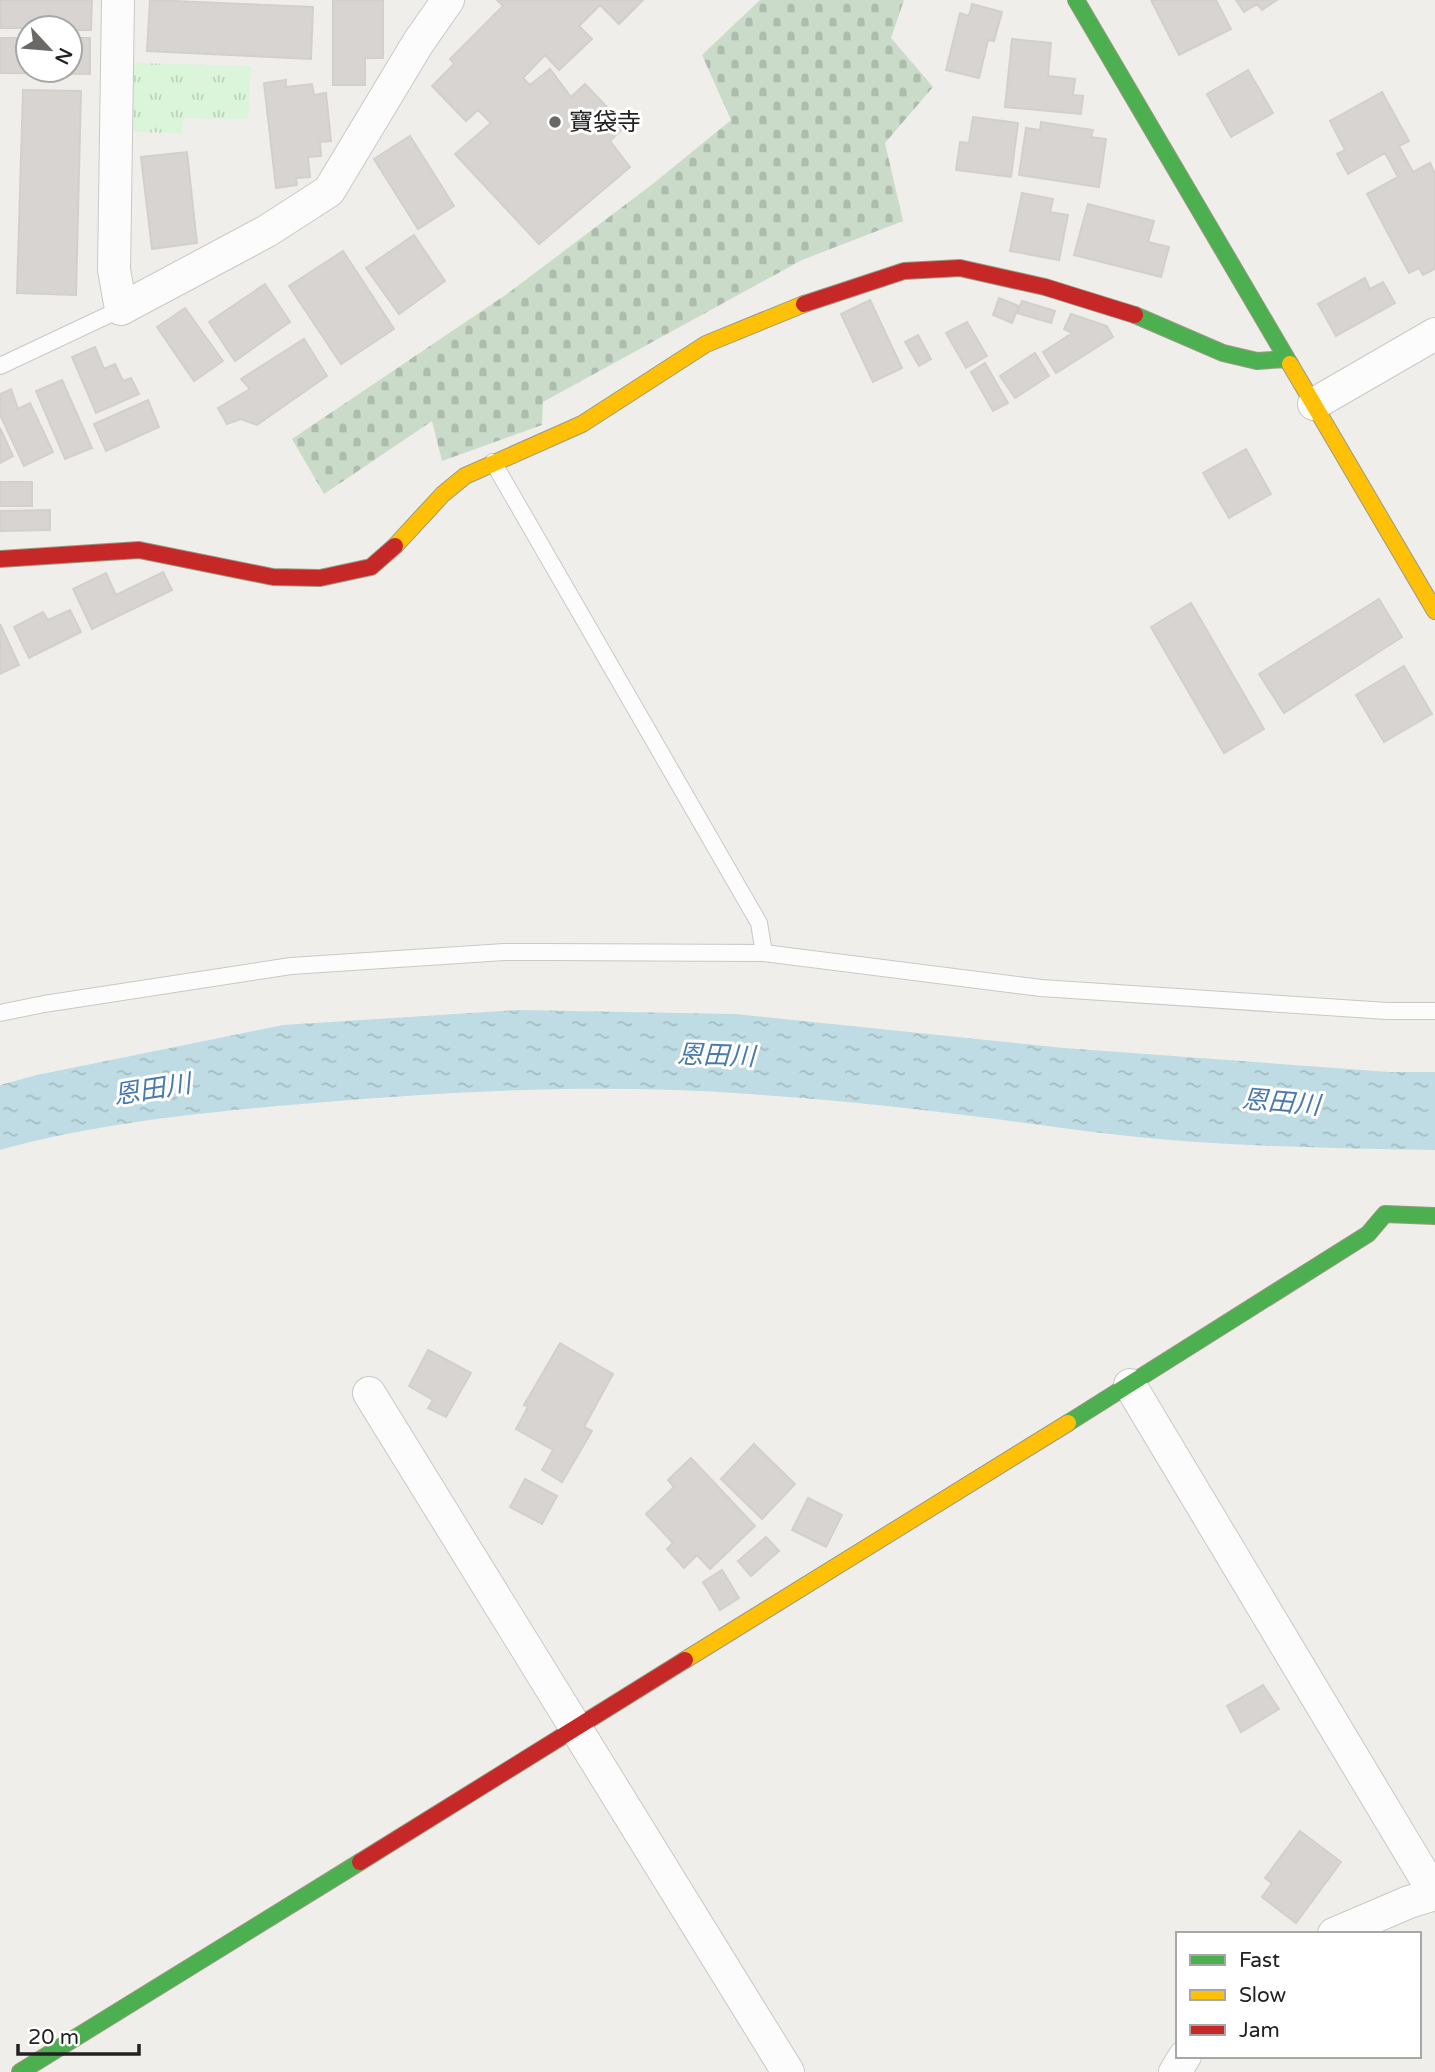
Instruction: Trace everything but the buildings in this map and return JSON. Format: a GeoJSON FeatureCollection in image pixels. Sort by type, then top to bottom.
{"type":"FeatureCollection","features":[{"type":"Feature","properties":{"kind":"street"},"geometry":{"type":"LineString","coordinates":[[118,0],[114,271],[121,309],[267,231],[329,191],[418,43],[448,0]]}},
{"type":"Feature","properties":{"kind":"street"},"geometry":{"type":"LineString","coordinates":[[1076,0],[1435,611]]}},
{"type":"Feature","properties":{"kind":"street"},"geometry":{"type":"LineString","coordinates":[[0,559],[139,550],[273,577],[320,578],[371,567],[384,558],[443,494],[465,476],[582,424],[706,344],[827,295],[904,271],[960,268],[972,270],[1045,287],[1131,313],[1223,353],[1257,361],[1286,359]]}},
{"type":"Feature","properties":{"kind":"street"},"geometry":{"type":"LineString","coordinates":[[1314,404],[1435,334]]}},
{"type":"Feature","properties":{"kind":"street"},"geometry":{"type":"LineString","coordinates":[[20,2072],[1130,1385],[1368,1234],[1385,1214],[1435,1216]]}},
{"type":"Feature","properties":{"kind":"street"},"geometry":{"type":"LineString","coordinates":[[1130,1385],[1435,1894],[1409,1902],[1339,1932]]}},
{"type":"Feature","properties":{"kind":"street"},"geometry":{"type":"LineString","coordinates":[[369,1392],[788,2072]]}},
{"type":"Feature","properties":{"kind":"lane"},"geometry":{"type":"LineString","coordinates":[[0,366],[121,309]]}},
{"type":"Feature","properties":{"kind":"lane"},"geometry":{"type":"LineString","coordinates":[[493,462],[760,923],[764,953]]}},
{"type":"Feature","properties":{"kind":"lane"},"geometry":{"type":"LineString","coordinates":[[0,1013],[291,966],[503,952],[764,953],[1041,988],[1375,1010],[1435,1011]]}},
{"type":"Feature","properties":{"kind":"green space"},"geometry":{"type":"Polygon","coordinates":[[[760,0],[904,0],[891,38],[933,87],[885,143],[903,221],[802,260],[543,402],[542,425],[442,461],[432,421],[324,494],[292,439],[507,294],[654,183],[731,120],[702,55],[760,0]]]}},
{"type":"Feature","properties":{"kind":"green space"},"geometry":{"type":"Polygon","coordinates":[[[133,63],[251,66],[248,119],[184,118],[182,133],[134,132],[133,63]]]}},
{"type":"Feature","properties":{"kind":"water","name":"恩田川"},"geometry":{"type":"Polygon","coordinates":[[[519,1010],[735,1014],[1064,1048],[1389,1072],[1435,1072],[1435,1150],[1196,1142],[814,1099],[693,1091],[581,1089],[412,1095],[225,1111],[111,1126],[0,1150],[0,1085],[37,1075],[283,1025],[519,1010]]]}},
{"type":"Feature","properties":{"kind":"traffic: fast"},"geometry":{"type":"LineString","coordinates":[[1076,0],[1290,364]]}},
{"type":"Feature","properties":{"kind":"traffic: fast"},"geometry":{"type":"LineString","coordinates":[[1135,315],[1223,353],[1257,361],[1286,359]]}},
{"type":"Feature","properties":{"kind":"traffic: fast"},"geometry":{"type":"LineString","coordinates":[[1068,1423],[1368,1234],[1385,1214],[1435,1216]]}},
{"type":"Feature","properties":{"kind":"traffic: fast"},"geometry":{"type":"LineString","coordinates":[[20,2072],[360,1862]]}},
{"type":"Feature","properties":{"kind":"traffic: slow"},"geometry":{"type":"LineString","coordinates":[[395,546],[443,494],[465,476],[582,424],[706,344],[804,304]]}},
{"type":"Feature","properties":{"kind":"traffic: slow"},"geometry":{"type":"LineString","coordinates":[[1290,364],[1435,611]]}},
{"type":"Feature","properties":{"kind":"traffic: slow"},"geometry":{"type":"LineString","coordinates":[[685,1660],[1068,1423]]}},
{"type":"Feature","properties":{"kind":"traffic: jam"},"geometry":{"type":"LineString","coordinates":[[804,304],[904,271],[960,268],[1045,287],[1135,315]]}},
{"type":"Feature","properties":{"kind":"traffic: jam"},"geometry":{"type":"LineString","coordinates":[[0,559],[139,550],[273,577],[320,578],[371,567],[395,546]]}},
{"type":"Feature","properties":{"kind":"traffic: jam"},"geometry":{"type":"LineString","coordinates":[[360,1862],[685,1660]]}},
{"type":"Feature","properties":{"kind":"place","name":"寶袋寺"},"geometry":{"type":"Point","coordinates":[555,122]}}]}
